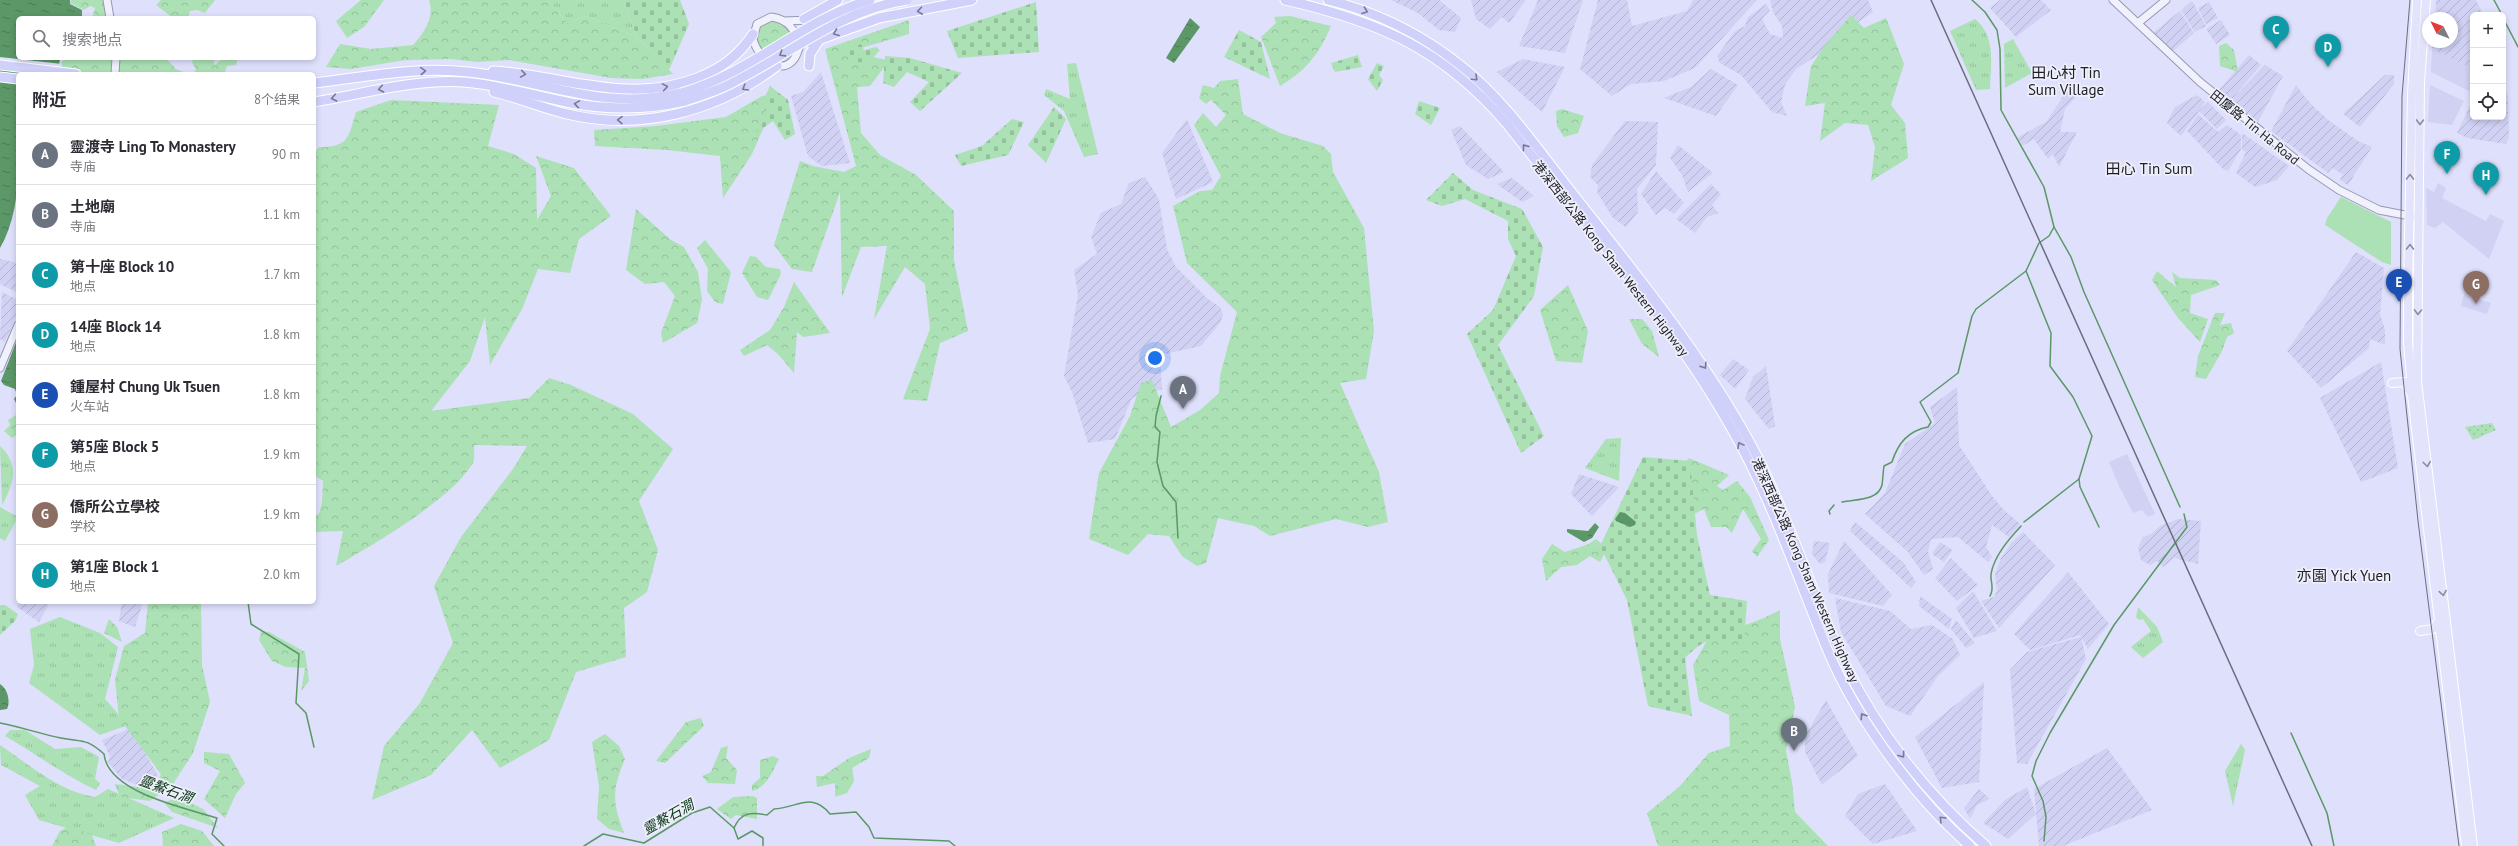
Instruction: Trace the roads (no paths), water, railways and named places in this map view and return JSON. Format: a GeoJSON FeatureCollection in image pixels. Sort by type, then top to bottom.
{"type":"FeatureCollection","features":[{"type":"Feature","properties":{"kind":"highway"},"geometry":{"type":"LineString","coordinates":[[804,19],[838,0]]}},
{"type":"Feature","properties":{"kind":"highway"},"geometry":{"type":"LineString","coordinates":[[465,72],[598,98],[643,100],[683,97],[723,78],[824,19],[870,0]]}},
{"type":"Feature","properties":{"kind":"highway"},"geometry":{"type":"LineString","coordinates":[[316,102],[408,84],[464,82],[609,108],[644,108],[729,85],[838,22],[863,11],[907,0]]}},
{"type":"Feature","properties":{"kind":"highway"},"geometry":{"type":"LineString","coordinates":[[810,43],[880,18],[972,0]]}},
{"type":"Feature","properties":{"kind":"highway","name":"港深西部公路 Kong Sham Western Highway"},"geometry":{"type":"LineString","coordinates":[[1285,0],[1348,15],[1406,40],[1436,58],[1456,74],[1493,107],[1507,124],[1688,356],[1730,424],[1765,493],[1828,651],[1850,696],[1894,762],[1939,816],[1970,846]]}},
{"type":"Feature","properties":{"kind":"highway","name":"港深西部公路 Kong Sham Western Highway"},"geometry":{"type":"LineString","coordinates":[[1328,0],[1377,16],[1411,32],[1442,51],[1476,78],[1513,119],[1642,281],[1694,351],[1758,458],[1786,518],[1837,646],[1872,713],[1922,781],[1945,808],[1986,846]]}},
{"type":"Feature","properties":{"kind":"highway"},"geometry":{"type":"LineString","coordinates":[[316,83],[415,71],[508,72],[610,90],[658,88],[687,82],[718,69],[736,55],[753,34]]}},
{"type":"Feature","properties":{"kind":"highway"},"geometry":{"type":"LineString","coordinates":[[809,66],[810,54],[819,40]]}},
{"type":"Feature","properties":{"kind":"highway"},"geometry":{"type":"LineString","coordinates":[[0,65],[59,72]]}},
{"type":"Feature","properties":{"kind":"highway"},"geometry":{"type":"LineString","coordinates":[[464,82],[567,114],[607,120],[633,120],[677,114],[713,103],[734,95],[777,66]]}},
{"type":"Feature","properties":{"kind":"highway"},"geometry":{"type":"LineString","coordinates":[[0,76],[16,79]]}},
{"type":"Feature","properties":{"kind":"main road"},"geometry":{"type":"LineString","coordinates":[[2417,0],[2412,94],[2410,216],[2413,351],[2448,626],[2473,846]]}},
{"type":"Feature","properties":{"kind":"main road"},"geometry":{"type":"LineString","coordinates":[[2426,0],[2420,83],[2419,218],[2413,351],[2410,375],[2438,630],[2466,846]]}},
{"type":"Feature","properties":{"kind":"main road"},"geometry":{"type":"LineString","coordinates":[[2392,383],[2404,382],[2410,375]]}},
{"type":"Feature","properties":{"kind":"main road"},"geometry":{"type":"LineString","coordinates":[[2404,382],[2411,394]]}},
{"type":"Feature","properties":{"kind":"main road"},"geometry":{"type":"LineString","coordinates":[[2420,631],[2438,630],[2448,626]]}},
{"type":"Feature","properties":{"kind":"street"},"geometry":{"type":"LineString","coordinates":[[108,0],[110,16]]}},
{"type":"Feature","properties":{"kind":"street"},"geometry":{"type":"LineString","coordinates":[[837,19],[804,19],[785,21],[775,17],[766,18],[757,24],[753,34],[755,47],[761,56],[770,64],[777,66],[789,62],[799,48],[810,43],[837,19],[883,0]]}},
{"type":"Feature","properties":{"kind":"street","name":"田廈路 Tin Ha Road"},"geometry":{"type":"LineString","coordinates":[[2113,0],[2200,82],[2308,169],[2370,206],[2389,214],[2419,218]]}},
{"type":"Feature","properties":{"kind":"street"},"geometry":{"type":"LineString","coordinates":[[2138,23],[2166,0]]}},
{"type":"Feature","properties":{"kind":"street"},"geometry":{"type":"LineString","coordinates":[[785,21],[796,35],[799,48]]}},
{"type":"Feature","properties":{"kind":"street"},"geometry":{"type":"LineString","coordinates":[[115,72],[116,60]]}},
{"type":"Feature","properties":{"kind":"street"},"geometry":{"type":"LineString","coordinates":[[0,368],[16,330]]}},
{"type":"Feature","properties":{"kind":"water"},"geometry":{"type":"Polygon","coordinates":[[[0,0],[70,0],[70,4],[82,10],[82,16],[16,16],[16,60],[60,60],[58,72],[16,72],[16,198],[9,230],[0,248],[0,0]]]}},
{"type":"Feature","properties":{"kind":"water"},"geometry":{"type":"Polygon","coordinates":[[[1190,18],[1200,27],[1174,63],[1166,58],[1190,18]]]}},
{"type":"Feature","properties":{"kind":"water"},"geometry":{"type":"Polygon","coordinates":[[[16,342],[16,392],[15,389],[4,385],[1,381],[16,342]]]}},
{"type":"Feature","properties":{"kind":"water"},"geometry":{"type":"Polygon","coordinates":[[[1620,512],[1625,513],[1636,522],[1635,525],[1630,527],[1616,521],[1615,519],[1620,512]]]}},
{"type":"Feature","properties":{"kind":"water"},"geometry":{"type":"Polygon","coordinates":[[[1595,523],[1599,527],[1592,538],[1584,542],[1567,532],[1567,529],[1588,531],[1595,523]]]}},
{"type":"Feature","properties":{"kind":"water"},"geometry":{"type":"Polygon","coordinates":[[[0,684],[5,688],[9,702],[7,709],[0,710],[0,684]]]}},
{"type":"Feature","properties":{"kind":"waterway"},"geometry":{"type":"LineString","coordinates":[[1972,0],[1985,12],[1997,30],[2000,49],[2001,110],[2044,187],[2054,227],[2071,257],[2084,292],[2180,507]]}},
{"type":"Feature","properties":{"kind":"waterway"},"geometry":{"type":"LineString","coordinates":[[2494,0],[2500,12]]}},
{"type":"Feature","properties":{"kind":"waterway"},"geometry":{"type":"LineString","coordinates":[[2506,24],[2518,47]]}},
{"type":"Feature","properties":{"kind":"waterway"},"geometry":{"type":"LineString","coordinates":[[1842,502],[1871,497],[1880,490],[1884,466],[1892,462],[1897,449],[1909,435],[1915,431],[1928,427],[1931,422],[1920,402],[1958,373],[1972,316],[1976,309],[2026,271],[2039,243],[2049,236],[2054,227]]}},
{"type":"Feature","properties":{"kind":"waterway"},"geometry":{"type":"LineString","coordinates":[[2026,271],[2051,333],[2050,366],[2073,397],[2092,436],[2079,479],[2080,487],[2099,527]]}},
{"type":"Feature","properties":{"kind":"waterway"},"geometry":{"type":"LineString","coordinates":[[1161,396],[1155,427],[1160,432],[1157,462],[1163,486],[1176,502],[1178,538]]}},
{"type":"Feature","properties":{"kind":"waterway"},"geometry":{"type":"LineString","coordinates":[[2024,522],[2079,479]]}},
{"type":"Feature","properties":{"kind":"waterway"},"geometry":{"type":"LineString","coordinates":[[1830,514],[1829,511],[1834,505]]}},
{"type":"Feature","properties":{"kind":"waterway"},"geometry":{"type":"LineString","coordinates":[[2044,841],[2046,817],[2043,801],[2032,776],[2036,761],[2050,733],[2114,625],[2187,527],[2184,514]]}},
{"type":"Feature","properties":{"kind":"waterway"},"geometry":{"type":"LineString","coordinates":[[1990,596],[1992,588],[1991,574],[1995,561],[2007,542],[2021,526]]}},
{"type":"Feature","properties":{"kind":"waterway"},"geometry":{"type":"LineString","coordinates":[[248,604],[251,624],[299,654],[296,703],[306,713],[314,747]]}},
{"type":"Feature","properties":{"kind":"waterway","name":"靈鰲石澗"},"geometry":{"type":"LineString","coordinates":[[0,723],[93,745],[104,754],[109,768],[119,779],[133,789],[169,804],[217,818],[212,834],[224,846]]}},
{"type":"Feature","properties":{"kind":"waterway"},"geometry":{"type":"LineString","coordinates":[[2291,733],[2327,813],[2334,846]]}},
{"type":"Feature","properties":{"kind":"waterway"},"geometry":{"type":"LineString","coordinates":[[734,828],[740,819],[747,814],[767,815],[774,809],[810,802],[817,803],[830,814],[856,812],[869,827],[874,838],[949,841],[955,846]]}},
{"type":"Feature","properties":{"kind":"waterway","name":"靈鰲石澗"},"geometry":{"type":"LineString","coordinates":[[584,846],[603,834],[644,843],[692,813],[710,807],[734,828],[738,839],[752,831],[763,838],[763,846]]}},
{"type":"Feature","properties":{"kind":"tram line"},"geometry":{"type":"LineString","coordinates":[[2410,0],[2402,96],[2400,349],[2418,521],[2459,846]]}},
{"type":"Feature","properties":{"kind":"railway"},"geometry":{"type":"LineString","coordinates":[[1931,0],[2312,846]]}},
{"type":"Feature","properties":{"kind":"place","name":"第十座 Block 10"},"geometry":{"type":"Point","coordinates":[2276,49]}},
{"type":"Feature","properties":{"kind":"place","name":"14座 Block 14"},"geometry":{"type":"Point","coordinates":[2328,67]}},
{"type":"Feature","properties":{"kind":"place","name":"第5座 Block 5"},"geometry":{"type":"Point","coordinates":[2447,174]}},
{"type":"Feature","properties":{"kind":"place","name":"第1座 Block 1"},"geometry":{"type":"Point","coordinates":[2486,195]}},
{"type":"Feature","properties":{"kind":"place","name":"鍾屋村 Chung Uk Tsuen"},"geometry":{"type":"Point","coordinates":[2399,302]}},
{"type":"Feature","properties":{"kind":"place","name":"僑所公立學校"},"geometry":{"type":"Point","coordinates":[2476,304]}},
{"type":"Feature","properties":{"kind":"place","name":"靈渡寺 Ling To Monastery"},"geometry":{"type":"Point","coordinates":[1183,409]}},
{"type":"Feature","properties":{"kind":"place","name":"土地廟"},"geometry":{"type":"Point","coordinates":[1794,751]}},
{"type":"Feature","properties":{"kind":"district","name":"田心村 Tin Sum Village"},"geometry":{"type":"Point","coordinates":[2066,82]}},
{"type":"Feature","properties":{"kind":"district","name":"田心 Tin Sum"},"geometry":{"type":"Point","coordinates":[2149,169]}},
{"type":"Feature","properties":{"kind":"district","name":"亦園 Yick Yuen"},"geometry":{"type":"Point","coordinates":[2344,576]}}]}
